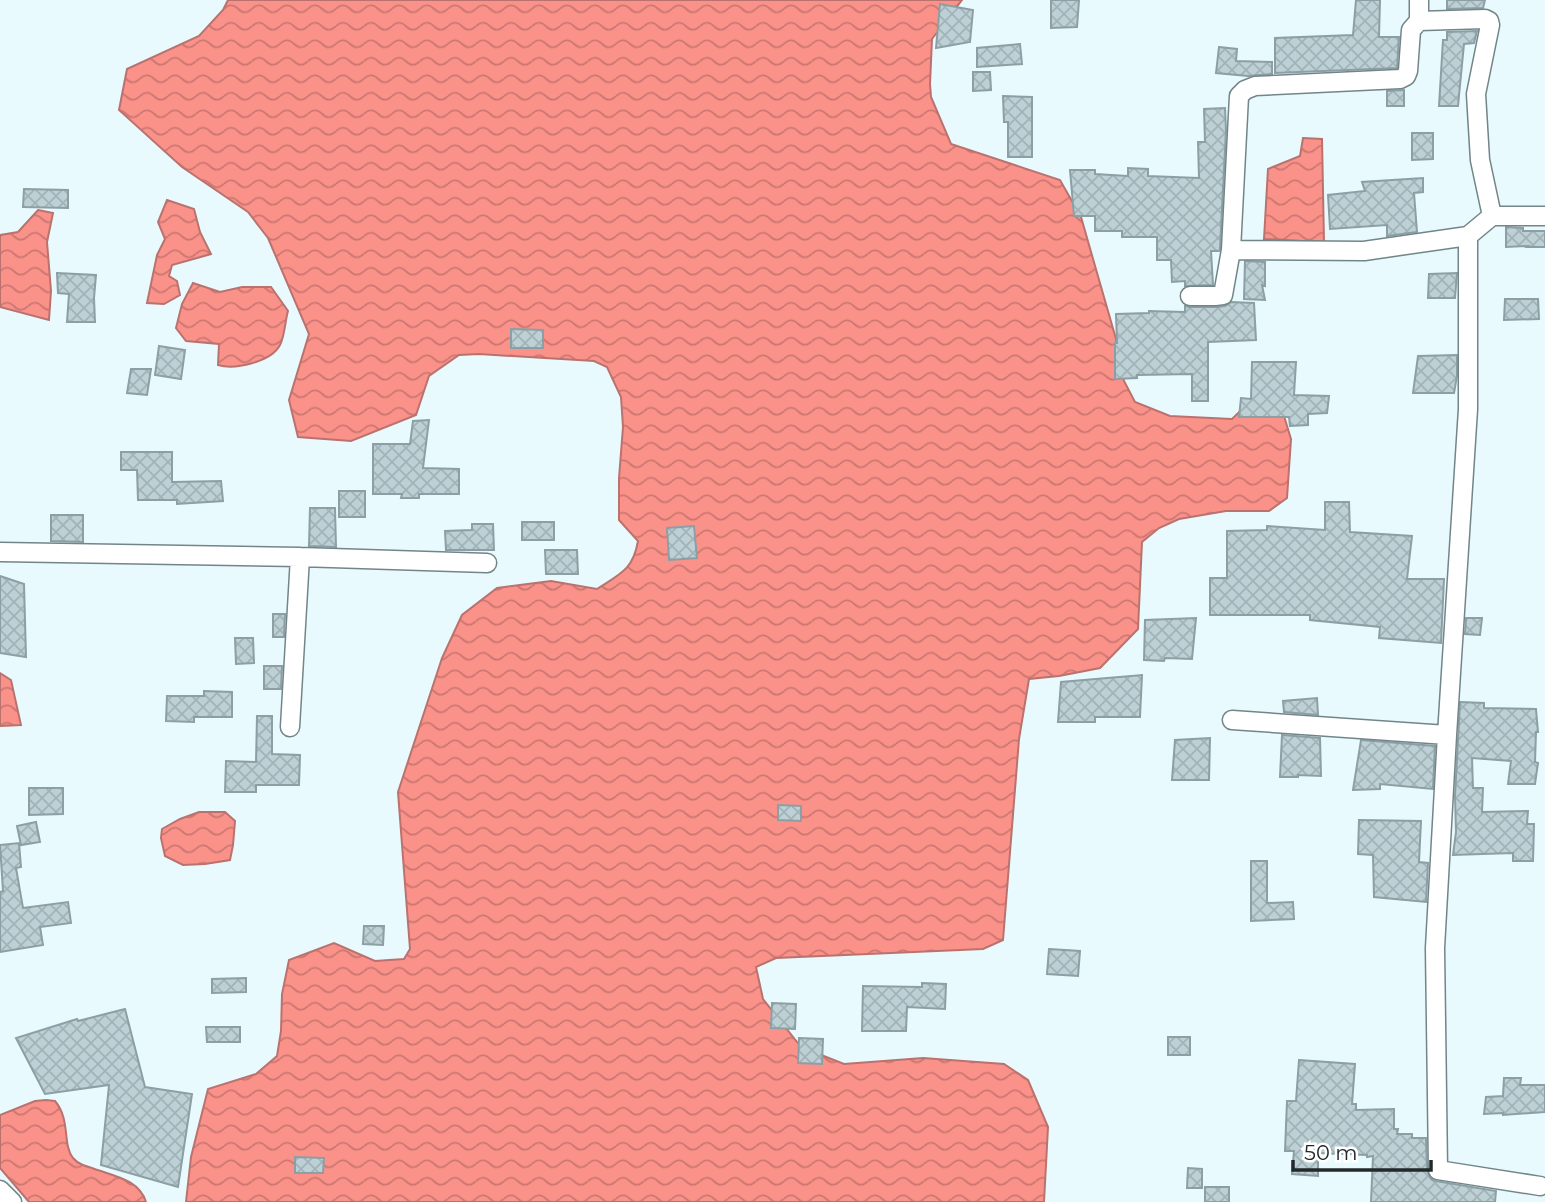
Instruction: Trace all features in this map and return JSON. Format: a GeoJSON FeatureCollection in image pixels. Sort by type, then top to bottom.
{"type":"FeatureCollection","features":[{"type":"Feature","properties":{"kind":"street"},"geometry":{"type":"LineString","coordinates":[[1419,0],[1419,22]]}},
{"type":"Feature","properties":{"kind":"street"},"geometry":{"type":"LineString","coordinates":[[1190,296],[1223,295],[1231,250],[1239,96],[1255,86],[1400,79],[1406,76],[1408,71],[1411,30],[1419,22],[1489,21],[1476,94],[1480,160],[1492,215]]}},
{"type":"Feature","properties":{"kind":"street"},"geometry":{"type":"LineString","coordinates":[[1231,250],[1364,251],[1468,236],[1492,215],[1545,216]]}},
{"type":"Feature","properties":{"kind":"street"},"geometry":{"type":"LineString","coordinates":[[1468,236],[1468,409],[1435,948],[1438,1170],[1540,1186]]}},
{"type":"Feature","properties":{"kind":"street"},"geometry":{"type":"LineString","coordinates":[[0,552],[300,556],[486,563]]}},
{"type":"Feature","properties":{"kind":"street"},"geometry":{"type":"LineString","coordinates":[[290,727],[300,556]]}},
{"type":"Feature","properties":{"kind":"street"},"geometry":{"type":"LineString","coordinates":[[1232,720],[1447,735]]}},
{"type":"Feature","properties":{"kind":"street"},"geometry":{"type":"LineString","coordinates":[[0,1190],[12,1202]]}},
{"type":"Feature","properties":{"kind":"water"},"geometry":{"type":"Polygon","coordinates":[[[228,0],[962,0],[932,39],[931,97],[951,144],[1060,180],[1081,217],[1116,339],[1124,381],[1135,402],[1170,416],[1232,419],[1262,390],[1281,406],[1291,439],[1287,498],[1269,511],[1226,511],[1179,519],[1159,528],[1142,542],[1138,629],[1100,668],[1029,679],[1019,739],[1003,940],[983,949],[776,958],[756,967],[763,999],[801,1047],[844,1064],[923,1058],[1004,1064],[1028,1080],[1048,1127],[1044,1202],[186,1202],[191,1157],[208,1089],[256,1074],[277,1056],[282,994],[289,960],[334,943],[375,961],[404,959],[410,949],[398,792],[442,658],[462,615],[497,588],[551,581],[597,589],[629,565],[638,541],[619,520],[623,427],[621,397],[607,367],[594,361],[459,355],[429,376],[416,415],[351,441],[298,437],[289,400],[309,334],[268,238],[248,212],[182,167],[119,110],[127,69],[199,36],[223,10],[228,0]]]}},
{"type":"Feature","properties":{"kind":"water"},"geometry":{"type":"Polygon","coordinates":[[[1303,138],[1322,139],[1324,242],[1264,239],[1268,169],[1300,156],[1303,138]]]}},
{"type":"Feature","properties":{"kind":"water"},"geometry":{"type":"Polygon","coordinates":[[[167,200],[194,209],[200,232],[211,254],[172,265],[169,276],[177,281],[180,295],[164,304],[147,303],[157,255],[165,239],[158,222],[167,200]]]}},
{"type":"Feature","properties":{"kind":"water"},"geometry":{"type":"Polygon","coordinates":[[[38,210],[53,213],[47,242],[51,291],[49,320],[0,307],[0,235],[18,232],[38,210]]]}},
{"type":"Feature","properties":{"kind":"water"},"geometry":{"type":"Polygon","coordinates":[[[193,283],[220,292],[242,287],[271,287],[288,311],[280,345],[269,356],[252,363],[218,365],[219,344],[186,341],[176,328],[182,304],[193,283]]]}},
{"type":"Feature","properties":{"kind":"water"},"geometry":{"type":"Polygon","coordinates":[[[0,673],[11,680],[21,725],[0,726],[0,673]]]}},
{"type":"Feature","properties":{"kind":"water"},"geometry":{"type":"Polygon","coordinates":[[[199,812],[225,812],[235,821],[230,860],[183,865],[165,856],[162,829],[199,812]]]}},
{"type":"Feature","properties":{"kind":"water"},"geometry":{"type":"Polygon","coordinates":[[[35,1101],[55,1101],[60,1108],[68,1146],[75,1160],[84,1166],[131,1183],[143,1194],[146,1202],[29,1202],[0,1168],[0,1115],[35,1101]]]}},
{"type":"Feature","properties":{"kind":"building"},"geometry":{"type":"Polygon","coordinates":[[[1051,0],[1079,0],[1077,27],[1051,28],[1051,0]]]}},
{"type":"Feature","properties":{"kind":"building"},"geometry":{"type":"Polygon","coordinates":[[[1356,0],[1380,0],[1379,37],[1399,37],[1397,68],[1275,73],[1275,38],[1353,35],[1356,0]]]}},
{"type":"Feature","properties":{"kind":"building"},"geometry":{"type":"Polygon","coordinates":[[[1447,0],[1485,0],[1483,8],[1447,9],[1447,0]]]}},
{"type":"Feature","properties":{"kind":"building"},"geometry":{"type":"Polygon","coordinates":[[[940,4],[973,10],[970,42],[936,48],[940,4]]]}},
{"type":"Feature","properties":{"kind":"building"},"geometry":{"type":"Polygon","coordinates":[[[1477,31],[1474,43],[1464,44],[1458,106],[1439,106],[1443,40],[1447,40],[1447,32],[1477,31]]]}},
{"type":"Feature","properties":{"kind":"building"},"geometry":{"type":"Polygon","coordinates":[[[1020,44],[1022,64],[977,67],[977,48],[1020,44]]]}},
{"type":"Feature","properties":{"kind":"building"},"geometry":{"type":"Polygon","coordinates":[[[1219,47],[1237,49],[1236,61],[1272,62],[1272,74],[1248,76],[1216,73],[1219,47]]]}},
{"type":"Feature","properties":{"kind":"building"},"geometry":{"type":"Polygon","coordinates":[[[973,72],[990,72],[991,90],[973,91],[973,72]]]}},
{"type":"Feature","properties":{"kind":"building"},"geometry":{"type":"Polygon","coordinates":[[[1404,90],[1404,106],[1387,106],[1387,91],[1404,90]]]}},
{"type":"Feature","properties":{"kind":"building"},"geometry":{"type":"Polygon","coordinates":[[[1003,96],[1032,97],[1032,157],[1008,157],[1008,122],[1004,122],[1003,96]]]}},
{"type":"Feature","properties":{"kind":"building"},"geometry":{"type":"Polygon","coordinates":[[[1225,108],[1220,249],[1211,251],[1213,285],[1185,286],[1185,281],[1172,282],[1171,260],[1157,260],[1157,237],[1122,237],[1122,231],[1095,231],[1095,216],[1074,216],[1070,170],[1095,170],[1095,174],[1128,176],[1128,168],[1148,169],[1148,176],[1199,178],[1198,142],[1205,142],[1204,109],[1225,108]]]}},
{"type":"Feature","properties":{"kind":"building"},"geometry":{"type":"Polygon","coordinates":[[[1412,133],[1433,133],[1433,159],[1412,160],[1412,133]]]}},
{"type":"Feature","properties":{"kind":"building"},"geometry":{"type":"Polygon","coordinates":[[[1423,178],[1423,192],[1414,193],[1417,232],[1387,236],[1387,225],[1330,229],[1328,195],[1365,191],[1362,182],[1423,178]]]}},
{"type":"Feature","properties":{"kind":"building"},"geometry":{"type":"Polygon","coordinates":[[[24,189],[68,190],[68,208],[23,207],[24,189]]]}},
{"type":"Feature","properties":{"kind":"building"},"geometry":{"type":"Polygon","coordinates":[[[1506,227],[1523,228],[1523,231],[1545,231],[1545,247],[1506,247],[1506,227]]]}},
{"type":"Feature","properties":{"kind":"building"},"geometry":{"type":"Polygon","coordinates":[[[1245,261],[1265,262],[1265,286],[1262,285],[1265,300],[1244,299],[1245,261]]]}},
{"type":"Feature","properties":{"kind":"building"},"geometry":{"type":"Polygon","coordinates":[[[57,273],[96,275],[95,322],[67,322],[69,294],[58,293],[57,273]]]}},
{"type":"Feature","properties":{"kind":"building"},"geometry":{"type":"Polygon","coordinates":[[[1457,273],[1455,298],[1428,298],[1429,274],[1457,273]]]}},
{"type":"Feature","properties":{"kind":"building"},"geometry":{"type":"Polygon","coordinates":[[[1505,299],[1538,299],[1539,319],[1504,320],[1505,299]]]}},
{"type":"Feature","properties":{"kind":"building"},"geometry":{"type":"Polygon","coordinates":[[[1231,302],[1254,303],[1256,340],[1208,342],[1208,401],[1192,401],[1192,374],[1137,375],[1137,378],[1115,379],[1116,314],[1185,312],[1185,306],[1216,307],[1231,302]]]}},
{"type":"Feature","properties":{"kind":"building"},"geometry":{"type":"Polygon","coordinates":[[[511,329],[543,330],[543,348],[511,348],[511,329]]]}},
{"type":"Feature","properties":{"kind":"building"},"geometry":{"type":"Polygon","coordinates":[[[159,346],[185,350],[181,379],[155,375],[159,346]]]}},
{"type":"Feature","properties":{"kind":"building"},"geometry":{"type":"Polygon","coordinates":[[[1457,355],[1454,393],[1413,393],[1418,356],[1457,355]]]}},
{"type":"Feature","properties":{"kind":"building"},"geometry":{"type":"Polygon","coordinates":[[[1252,362],[1296,362],[1294,395],[1329,396],[1327,413],[1308,414],[1308,425],[1290,426],[1289,417],[1239,417],[1241,398],[1251,399],[1252,362]]]}},
{"type":"Feature","properties":{"kind":"building"},"geometry":{"type":"Polygon","coordinates":[[[131,369],[151,369],[147,395],[127,393],[131,369]]]}},
{"type":"Feature","properties":{"kind":"building"},"geometry":{"type":"Polygon","coordinates":[[[429,420],[423,468],[459,469],[459,494],[419,494],[419,498],[401,498],[402,494],[373,494],[373,444],[410,444],[413,421],[429,420]]]}},
{"type":"Feature","properties":{"kind":"building"},"geometry":{"type":"Polygon","coordinates":[[[121,452],[172,452],[172,482],[221,481],[223,501],[177,504],[177,500],[138,500],[137,470],[121,470],[121,452]]]}},
{"type":"Feature","properties":{"kind":"building"},"geometry":{"type":"Polygon","coordinates":[[[339,491],[365,491],[365,517],[339,517],[339,491]]]}},
{"type":"Feature","properties":{"kind":"building"},"geometry":{"type":"Polygon","coordinates":[[[1325,502],[1349,502],[1350,532],[1412,536],[1407,579],[1444,579],[1441,643],[1379,638],[1380,627],[1310,620],[1310,615],[1210,615],[1210,578],[1227,578],[1227,531],[1267,530],[1267,526],[1325,530],[1325,502]]]}},
{"type":"Feature","properties":{"kind":"building"},"geometry":{"type":"Polygon","coordinates":[[[310,508],[335,508],[336,547],[309,546],[310,508]]]}},
{"type":"Feature","properties":{"kind":"building"},"geometry":{"type":"Polygon","coordinates":[[[51,515],[83,515],[83,542],[51,541],[51,515]]]}},
{"type":"Feature","properties":{"kind":"building"},"geometry":{"type":"Polygon","coordinates":[[[522,522],[554,522],[554,540],[522,540],[522,522]]]}},
{"type":"Feature","properties":{"kind":"building"},"geometry":{"type":"Polygon","coordinates":[[[472,524],[493,524],[494,550],[446,550],[445,531],[472,530],[472,524]]]}},
{"type":"Feature","properties":{"kind":"building"},"geometry":{"type":"Polygon","coordinates":[[[694,526],[697,558],[669,560],[667,528],[694,526]]]}},
{"type":"Feature","properties":{"kind":"building"},"geometry":{"type":"Polygon","coordinates":[[[545,550],[577,550],[578,574],[546,574],[545,550]]]}},
{"type":"Feature","properties":{"kind":"building"},"geometry":{"type":"Polygon","coordinates":[[[0,576],[24,584],[26,657],[0,653],[0,576]]]}},
{"type":"Feature","properties":{"kind":"building"},"geometry":{"type":"Polygon","coordinates":[[[273,614],[285,614],[284,637],[273,637],[273,614]]]}},
{"type":"Feature","properties":{"kind":"building"},"geometry":{"type":"Polygon","coordinates":[[[1196,618],[1192,659],[1144,660],[1145,620],[1196,618]]]}},
{"type":"Feature","properties":{"kind":"building"},"geometry":{"type":"Polygon","coordinates":[[[1466,618],[1482,618],[1480,635],[1465,634],[1466,618]]]}},
{"type":"Feature","properties":{"kind":"building"},"geometry":{"type":"Polygon","coordinates":[[[235,638],[253,638],[254,663],[236,664],[235,638]]]}},
{"type":"Feature","properties":{"kind":"building"},"geometry":{"type":"Polygon","coordinates":[[[264,666],[282,666],[281,689],[264,689],[264,666]]]}},
{"type":"Feature","properties":{"kind":"building"},"geometry":{"type":"Polygon","coordinates":[[[1142,675],[1140,717],[1095,717],[1095,722],[1058,722],[1061,682],[1142,675]]]}},
{"type":"Feature","properties":{"kind":"building"},"geometry":{"type":"Polygon","coordinates":[[[204,691],[232,692],[232,717],[194,717],[194,722],[166,721],[167,696],[204,696],[204,691]]]}},
{"type":"Feature","properties":{"kind":"building"},"geometry":{"type":"Polygon","coordinates":[[[1317,698],[1318,715],[1284,712],[1283,701],[1317,698]]]}},
{"type":"Feature","properties":{"kind":"building"},"geometry":{"type":"Polygon","coordinates":[[[1460,702],[1484,703],[1484,708],[1536,709],[1538,732],[1535,762],[1538,763],[1535,784],[1508,784],[1511,761],[1472,758],[1473,788],[1483,788],[1482,812],[1528,811],[1527,824],[1534,824],[1533,861],[1513,861],[1513,853],[1453,855],[1460,702]]]}},
{"type":"Feature","properties":{"kind":"building"},"geometry":{"type":"Polygon","coordinates":[[[257,716],[272,716],[272,754],[300,755],[299,785],[256,785],[256,792],[225,792],[226,761],[256,762],[257,716]]]}},
{"type":"Feature","properties":{"kind":"building"},"geometry":{"type":"Polygon","coordinates":[[[1282,735],[1320,738],[1321,776],[1280,777],[1282,735]]]}},
{"type":"Feature","properties":{"kind":"building"},"geometry":{"type":"Polygon","coordinates":[[[1210,738],[1209,780],[1172,780],[1175,740],[1210,738]]]}},
{"type":"Feature","properties":{"kind":"building"},"geometry":{"type":"Polygon","coordinates":[[[1361,740],[1435,746],[1433,789],[1380,784],[1380,789],[1353,790],[1361,740]]]}},
{"type":"Feature","properties":{"kind":"building"},"geometry":{"type":"Polygon","coordinates":[[[29,788],[63,788],[63,814],[29,815],[29,788]]]}},
{"type":"Feature","properties":{"kind":"building"},"geometry":{"type":"Polygon","coordinates":[[[778,805],[801,806],[801,821],[778,820],[778,805]]]}},
{"type":"Feature","properties":{"kind":"building"},"geometry":{"type":"Polygon","coordinates":[[[1359,820],[1421,821],[1419,862],[1428,863],[1426,902],[1374,897],[1373,855],[1358,854],[1359,820]]]}},
{"type":"Feature","properties":{"kind":"building"},"geometry":{"type":"Polygon","coordinates":[[[36,822],[40,842],[21,845],[17,826],[36,822]]]}},
{"type":"Feature","properties":{"kind":"building"},"geometry":{"type":"Polygon","coordinates":[[[19,843],[21,867],[16,868],[23,908],[68,902],[71,923],[40,927],[43,945],[0,952],[0,892],[3,891],[0,845],[19,843]]]}},
{"type":"Feature","properties":{"kind":"building"},"geometry":{"type":"Polygon","coordinates":[[[1251,861],[1267,861],[1267,903],[1293,902],[1294,919],[1251,921],[1251,861]]]}},
{"type":"Feature","properties":{"kind":"building"},"geometry":{"type":"Polygon","coordinates":[[[364,926],[384,926],[383,945],[363,944],[364,926]]]}},
{"type":"Feature","properties":{"kind":"building"},"geometry":{"type":"Polygon","coordinates":[[[1049,949],[1080,951],[1078,976],[1047,974],[1049,949]]]}},
{"type":"Feature","properties":{"kind":"building"},"geometry":{"type":"Polygon","coordinates":[[[246,978],[246,992],[212,993],[212,979],[246,978]]]}},
{"type":"Feature","properties":{"kind":"building"},"geometry":{"type":"Polygon","coordinates":[[[922,983],[946,984],[945,1009],[907,1007],[906,1031],[862,1031],[863,986],[922,987],[922,983]]]}},
{"type":"Feature","properties":{"kind":"building"},"geometry":{"type":"Polygon","coordinates":[[[772,1003],[796,1004],[795,1029],[771,1028],[772,1003]]]}},
{"type":"Feature","properties":{"kind":"building"},"geometry":{"type":"Polygon","coordinates":[[[125,1009],[145,1087],[192,1094],[178,1187],[101,1165],[109,1085],[45,1094],[16,1038],[77,1019],[78,1021],[125,1009]]]}},
{"type":"Feature","properties":{"kind":"building"},"geometry":{"type":"Polygon","coordinates":[[[206,1027],[240,1027],[240,1042],[207,1042],[206,1027]]]}},
{"type":"Feature","properties":{"kind":"building"},"geometry":{"type":"Polygon","coordinates":[[[1168,1037],[1190,1037],[1190,1055],[1168,1055],[1168,1037]]]}},
{"type":"Feature","properties":{"kind":"building"},"geometry":{"type":"Polygon","coordinates":[[[799,1038],[823,1039],[822,1064],[798,1063],[799,1038]]]}},
{"type":"Feature","properties":{"kind":"building"},"geometry":{"type":"Polygon","coordinates":[[[1299,1060],[1355,1064],[1352,1104],[1356,1104],[1356,1110],[1394,1109],[1394,1129],[1398,1129],[1397,1134],[1426,1138],[1427,1170],[1431,1179],[1496,1191],[1495,1202],[1371,1202],[1373,1156],[1367,1155],[1318,1153],[1318,1176],[1292,1174],[1294,1151],[1285,1151],[1287,1101],[1296,1101],[1299,1060]]]}},
{"type":"Feature","properties":{"kind":"building"},"geometry":{"type":"Polygon","coordinates":[[[1504,1078],[1521,1078],[1520,1085],[1545,1085],[1545,1112],[1484,1114],[1486,1097],[1503,1096],[1504,1078]]]}},
{"type":"Feature","properties":{"kind":"building"},"geometry":{"type":"Polygon","coordinates":[[[295,1157],[324,1158],[323,1173],[295,1173],[295,1157]]]}},
{"type":"Feature","properties":{"kind":"building"},"geometry":{"type":"Polygon","coordinates":[[[1188,1168],[1202,1169],[1202,1188],[1187,1188],[1188,1168]]]}},
{"type":"Feature","properties":{"kind":"building"},"geometry":{"type":"Polygon","coordinates":[[[1205,1187],[1229,1187],[1229,1202],[1205,1202],[1205,1187]]]}}]}
